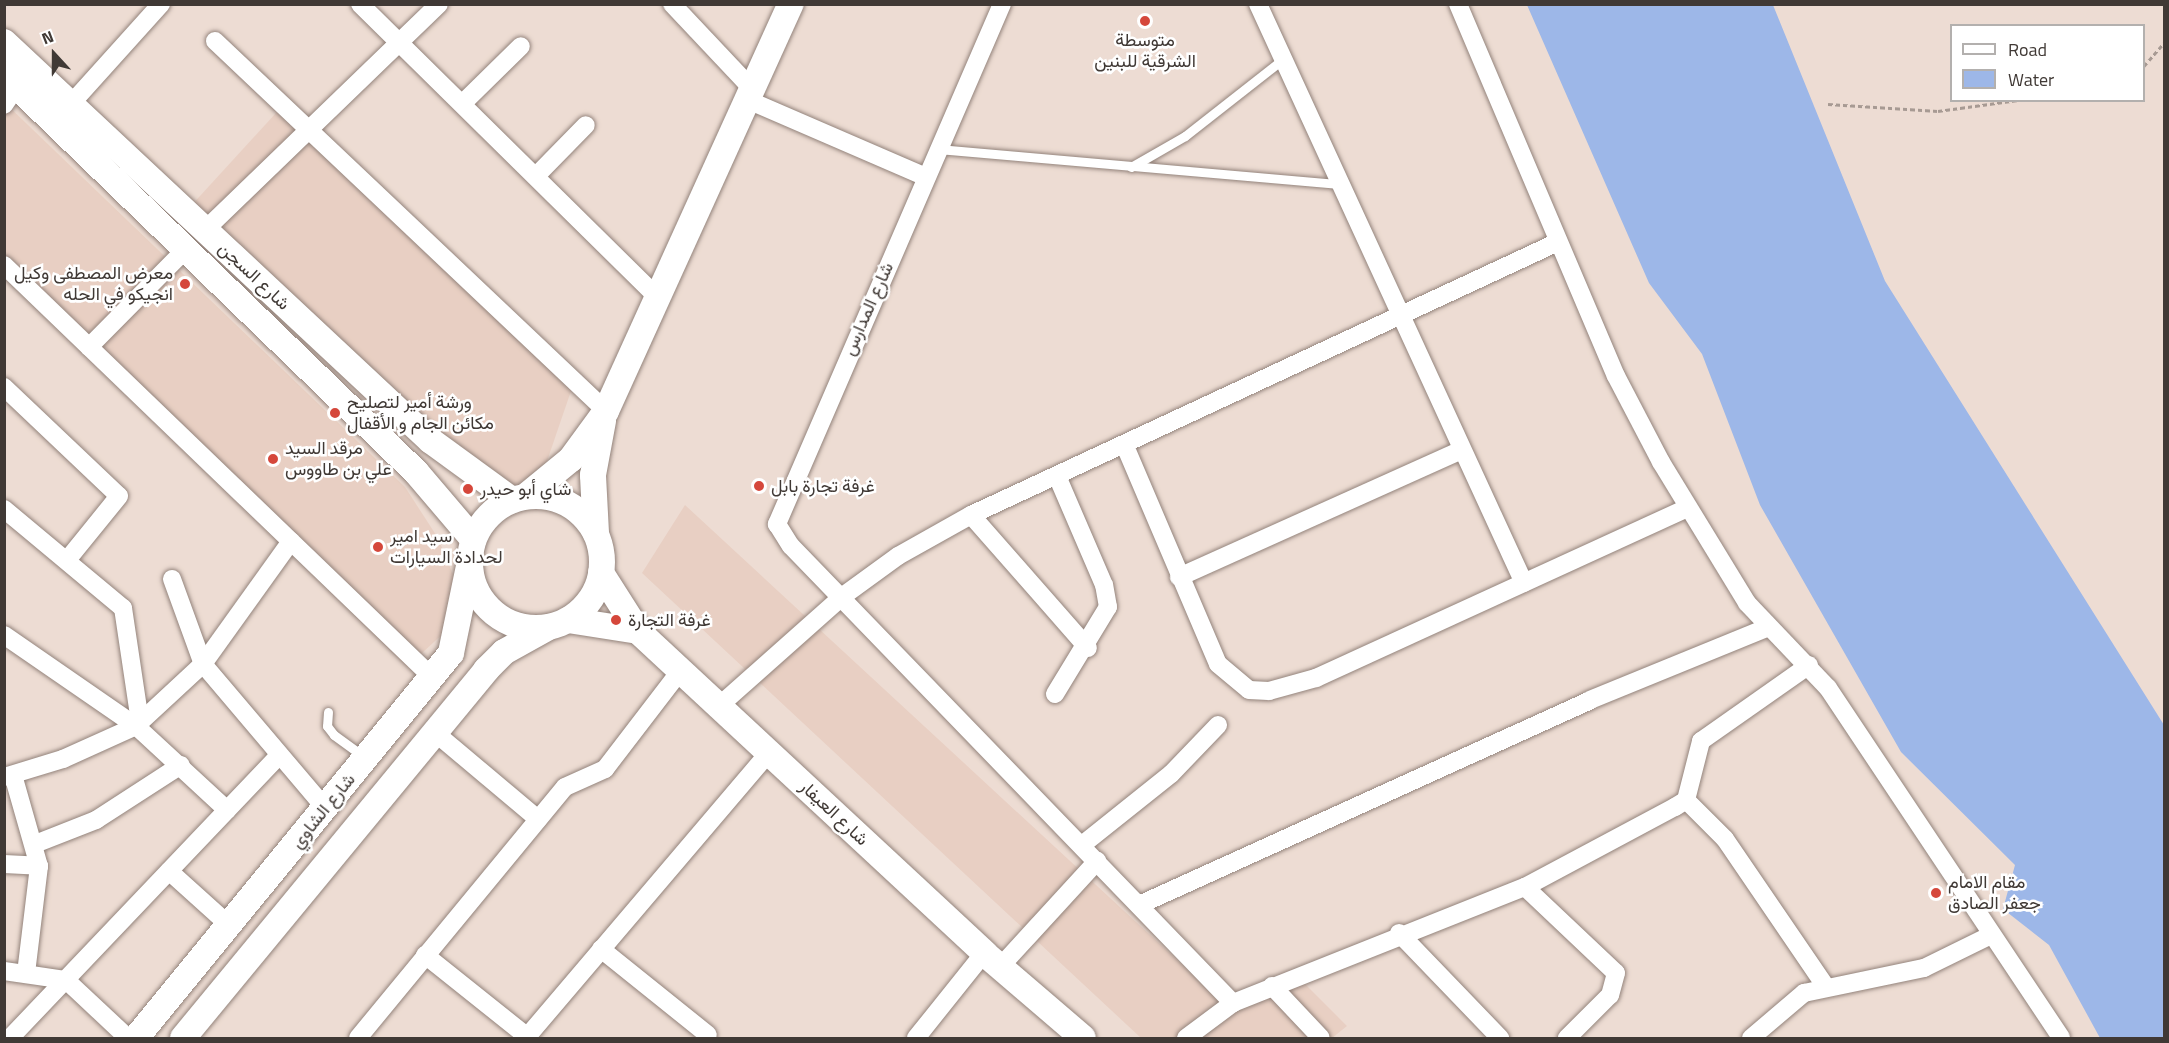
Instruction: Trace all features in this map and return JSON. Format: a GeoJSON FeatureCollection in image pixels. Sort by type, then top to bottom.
{"type":"FeatureCollection","features":[{"type":"Feature","properties":{"kind":"main road"},"geometry":{"type":"LineString","coordinates":[[638,632],[559,623],[505,621],[486,607],[469,566],[473,539],[495,509],[519,498],[571,459],[606,411],[791,4]]}},
{"type":"Feature","properties":{"kind":"main road","name":"شارع السجن"},"geometry":{"type":"LineString","coordinates":[[4,42],[187,248],[416,472],[473,539]]}},
{"type":"Feature","properties":{"kind":"main road","name":"شارع السجن"},"geometry":{"type":"LineString","coordinates":[[9,88],[76,123],[205,230],[431,441],[519,498]]}},
{"type":"Feature","properties":{"kind":"main road"},"geometry":{"type":"LineString","coordinates":[[265,324],[279,318],[284,303]]}},
{"type":"Feature","properties":{"kind":"main road"},"geometry":{"type":"LineString","coordinates":[[285,344],[290,328],[304,322]]}},
{"type":"Feature","properties":{"kind":"main road"},"geometry":{"type":"LineString","coordinates":[[559,623],[584,608],[601,573],[596,534],[593,475],[606,411]]}},
{"type":"Feature","properties":{"kind":"main road"},"geometry":{"type":"LineString","coordinates":[[519,498],[568,503],[596,534]]}},
{"type":"Feature","properties":{"kind":"main road","name":"شارع الشاوي"},"geometry":{"type":"LineString","coordinates":[[136,1038],[451,653],[461,625],[469,566]]}},
{"type":"Feature","properties":{"kind":"main road","name":"شارع العيفار"},"geometry":{"type":"LineString","coordinates":[[601,573],[638,632],[992,960],[1083,1038]]}},
{"type":"Feature","properties":{"kind":"main road","name":"شارع الشاوي"},"geometry":{"type":"LineString","coordinates":[[183,1038],[433,731],[504,652],[559,623]]}},
{"type":"Feature","properties":{"kind":"street"},"geometry":{"type":"LineString","coordinates":[[76,123],[161,4]]}},
{"type":"Feature","properties":{"kind":"street"},"geometry":{"type":"LineString","coordinates":[[205,230],[308,127],[439,4]]}},
{"type":"Feature","properties":{"kind":"street"},"geometry":{"type":"LineString","coordinates":[[672,4],[750,95],[926,177]]}},
{"type":"Feature","properties":{"kind":"street","name":"شارع المدارس"},"geometry":{"type":"LineString","coordinates":[[843,596],[791,546],[777,524],[937,149],[1002,4]]}},
{"type":"Feature","properties":{"kind":"street"},"geometry":{"type":"LineString","coordinates":[[1258,4],[1398,314],[1524,583]]}},
{"type":"Feature","properties":{"kind":"street"},"geometry":{"type":"LineString","coordinates":[[1458,4],[1616,376],[1688,508],[1747,603],[1809,665],[1989,936],[2061,1038]]}},
{"type":"Feature","properties":{"kind":"street"},"geometry":{"type":"LineString","coordinates":[[365,7],[401,40],[658,298]]}},
{"type":"Feature","properties":{"kind":"street"},"geometry":{"type":"LineString","coordinates":[[215,41],[606,411]]}},
{"type":"Feature","properties":{"kind":"street"},"geometry":{"type":"LineString","coordinates":[[463,103],[521,46]]}},
{"type":"Feature","properties":{"kind":"street"},"geometry":{"type":"LineString","coordinates":[[536,177],[586,125]]}},
{"type":"Feature","properties":{"kind":"street"},"geometry":{"type":"LineString","coordinates":[[720,706],[843,596],[898,556],[970,515],[1125,446],[1398,314],[1558,242]]}},
{"type":"Feature","properties":{"kind":"street"},"geometry":{"type":"LineString","coordinates":[[89,347],[187,248]]}},
{"type":"Feature","properties":{"kind":"street"},"geometry":{"type":"LineString","coordinates":[[4,265],[432,677]]}},
{"type":"Feature","properties":{"kind":"street"},"geometry":{"type":"LineString","coordinates":[[4,387],[119,496],[68,559]]}},
{"type":"Feature","properties":{"kind":"street"},"geometry":{"type":"LineString","coordinates":[[1125,446],[1218,664],[1241,686],[1269,691],[1316,678],[1688,508]]}},
{"type":"Feature","properties":{"kind":"street"},"geometry":{"type":"LineString","coordinates":[[1179,577],[1462,450]]}},
{"type":"Feature","properties":{"kind":"street"},"geometry":{"type":"LineString","coordinates":[[1056,694],[1088,648],[1108,597],[1057,476]]}},
{"type":"Feature","properties":{"kind":"street"},"geometry":{"type":"LineString","coordinates":[[4,509],[68,559],[123,608],[138,724]]}},
{"type":"Feature","properties":{"kind":"street"},"geometry":{"type":"LineString","coordinates":[[970,515],[1088,648]]}},
{"type":"Feature","properties":{"kind":"street"},"geometry":{"type":"LineString","coordinates":[[27,973],[39,866],[35,844],[9,776],[138,724],[203,663],[291,542]]}},
{"type":"Feature","properties":{"kind":"street"},"geometry":{"type":"LineString","coordinates":[[172,579],[203,663],[279,756],[326,808]]}},
{"type":"Feature","properties":{"kind":"street"},"geometry":{"type":"LineString","coordinates":[[843,596],[1233,1003]]}},
{"type":"Feature","properties":{"kind":"street"},"geometry":{"type":"LineString","coordinates":[[1139,905],[1590,700],[1769,627]]}},
{"type":"Feature","properties":{"kind":"street"},"geometry":{"type":"LineString","coordinates":[[4,635],[138,724],[227,810]]}},
{"type":"Feature","properties":{"kind":"street"},"geometry":{"type":"LineString","coordinates":[[1186,1038],[1233,1003],[1398,933],[1525,887],[1686,800],[1701,741],[1809,665]]}},
{"type":"Feature","properties":{"kind":"street"},"geometry":{"type":"LineString","coordinates":[[358,1038],[538,819],[570,783],[605,769],[681,670]]}},
{"type":"Feature","properties":{"kind":"street"},"geometry":{"type":"LineString","coordinates":[[1082,845],[1171,774],[1218,725]]}},
{"type":"Feature","properties":{"kind":"street"},"geometry":{"type":"LineString","coordinates":[[433,731],[538,819]]}},
{"type":"Feature","properties":{"kind":"street"},"geometry":{"type":"LineString","coordinates":[[425,956],[527,1038],[769,752]]}},
{"type":"Feature","properties":{"kind":"street"},"geometry":{"type":"LineString","coordinates":[[10,1038],[279,756]]}},
{"type":"Feature","properties":{"kind":"street"},"geometry":{"type":"LineString","coordinates":[[35,844],[96,820],[181,765]]}},
{"type":"Feature","properties":{"kind":"street"},"geometry":{"type":"LineString","coordinates":[[1686,800],[1725,838],[1824,984]]}},
{"type":"Feature","properties":{"kind":"street"},"geometry":{"type":"LineString","coordinates":[[916,1038],[992,960],[1097,861]]}},
{"type":"Feature","properties":{"kind":"street"},"geometry":{"type":"LineString","coordinates":[[4,864],[39,866]]}},
{"type":"Feature","properties":{"kind":"street"},"geometry":{"type":"LineString","coordinates":[[169,871],[228,925]]}},
{"type":"Feature","properties":{"kind":"street"},"geometry":{"type":"LineString","coordinates":[[1525,887],[1616,973],[1610,995],[1567,1038]]}},
{"type":"Feature","properties":{"kind":"street"},"geometry":{"type":"LineString","coordinates":[[1398,933],[1500,1038]]}},
{"type":"Feature","properties":{"kind":"street"},"geometry":{"type":"LineString","coordinates":[[1751,1038],[1785,1004],[1824,984],[1901,975],[1989,936]]}},
{"type":"Feature","properties":{"kind":"street"},"geometry":{"type":"LineString","coordinates":[[601,948],[708,1035]]}},
{"type":"Feature","properties":{"kind":"street"},"geometry":{"type":"LineString","coordinates":[[4,971],[66,980],[128,1038]]}},
{"type":"Feature","properties":{"kind":"street"},"geometry":{"type":"LineString","coordinates":[[1272,986],[1321,1038]]}},
{"type":"Feature","properties":{"kind":"lane"},"geometry":{"type":"LineString","coordinates":[[1131,167],[1202,124],[1282,60]]}},
{"type":"Feature","properties":{"kind":"lane"},"geometry":{"type":"LineString","coordinates":[[937,149],[1339,184]]}},
{"type":"Feature","properties":{"kind":"lane"},"geometry":{"type":"LineString","coordinates":[[328,712],[327,726],[334,735],[366,758]]}},
{"type":"Feature","properties":{"kind":"path"},"geometry":{"type":"LineString","coordinates":[[2145,65],[2164,43]]}},
{"type":"Feature","properties":{"kind":"path"},"geometry":{"type":"LineString","coordinates":[[1828,104],[1946,110],[2004,102]]}},
{"type":"Feature","properties":{"kind":"shaded area"},"geometry":{"type":"Polygon","coordinates":[[[287,101],[572,388],[545,467],[512,502],[189,208],[287,101]]]}},
{"type":"Feature","properties":{"kind":"shaded area"},"geometry":{"type":"Polygon","coordinates":[[[4,102],[405,487],[438,538],[454,577],[448,629],[407,667],[5,274],[4,102]]]}},
{"type":"Feature","properties":{"kind":"shaded area"},"geometry":{"type":"Polygon","coordinates":[[[685,505],[1229,1008],[1304,983],[1347,1026],[1332,1038],[1141,1038],[642,573],[685,505]]]}},
{"type":"Feature","properties":{"kind":"water"},"geometry":{"type":"Polygon","coordinates":[[[1527,5],[1773,5],[1885,281],[2164,725],[2164,1038],[2100,1038],[2049,945],[2003,909],[2015,865],[1901,752],[1760,505],[1702,354],[1649,283],[1527,5]]]}},
{"type":"Feature","properties":{"kind":"place","name":"متوسطة الشرقية للبنين"},"geometry":{"type":"Point","coordinates":[1145,21]}},
{"type":"Feature","properties":{"kind":"place","name":"معرض المصطفى وكيل انجيكو في الحله"},"geometry":{"type":"Point","coordinates":[185,284]}},
{"type":"Feature","properties":{"kind":"place","name":"ورشة أمير لتصليح مكائن الجام و الأقفال"},"geometry":{"type":"Point","coordinates":[335,413]}},
{"type":"Feature","properties":{"kind":"place","name":"مرقد السيد علي بن طاووس"},"geometry":{"type":"Point","coordinates":[273,459]}},
{"type":"Feature","properties":{"kind":"place","name":"غرفة تجارة بابل"},"geometry":{"type":"Point","coordinates":[759,486]}},
{"type":"Feature","properties":{"kind":"place","name":"شاي أبو حيدر"},"geometry":{"type":"Point","coordinates":[468,489]}},
{"type":"Feature","properties":{"kind":"place","name":"سيد امير لحدادة السيارات"},"geometry":{"type":"Point","coordinates":[378,547]}},
{"type":"Feature","properties":{"kind":"place","name":"غرفة التجارة"},"geometry":{"type":"Point","coordinates":[616,620]}},
{"type":"Feature","properties":{"kind":"place","name":"مقام الامام جعفر الصادق"},"geometry":{"type":"Point","coordinates":[1936,893]}}]}
